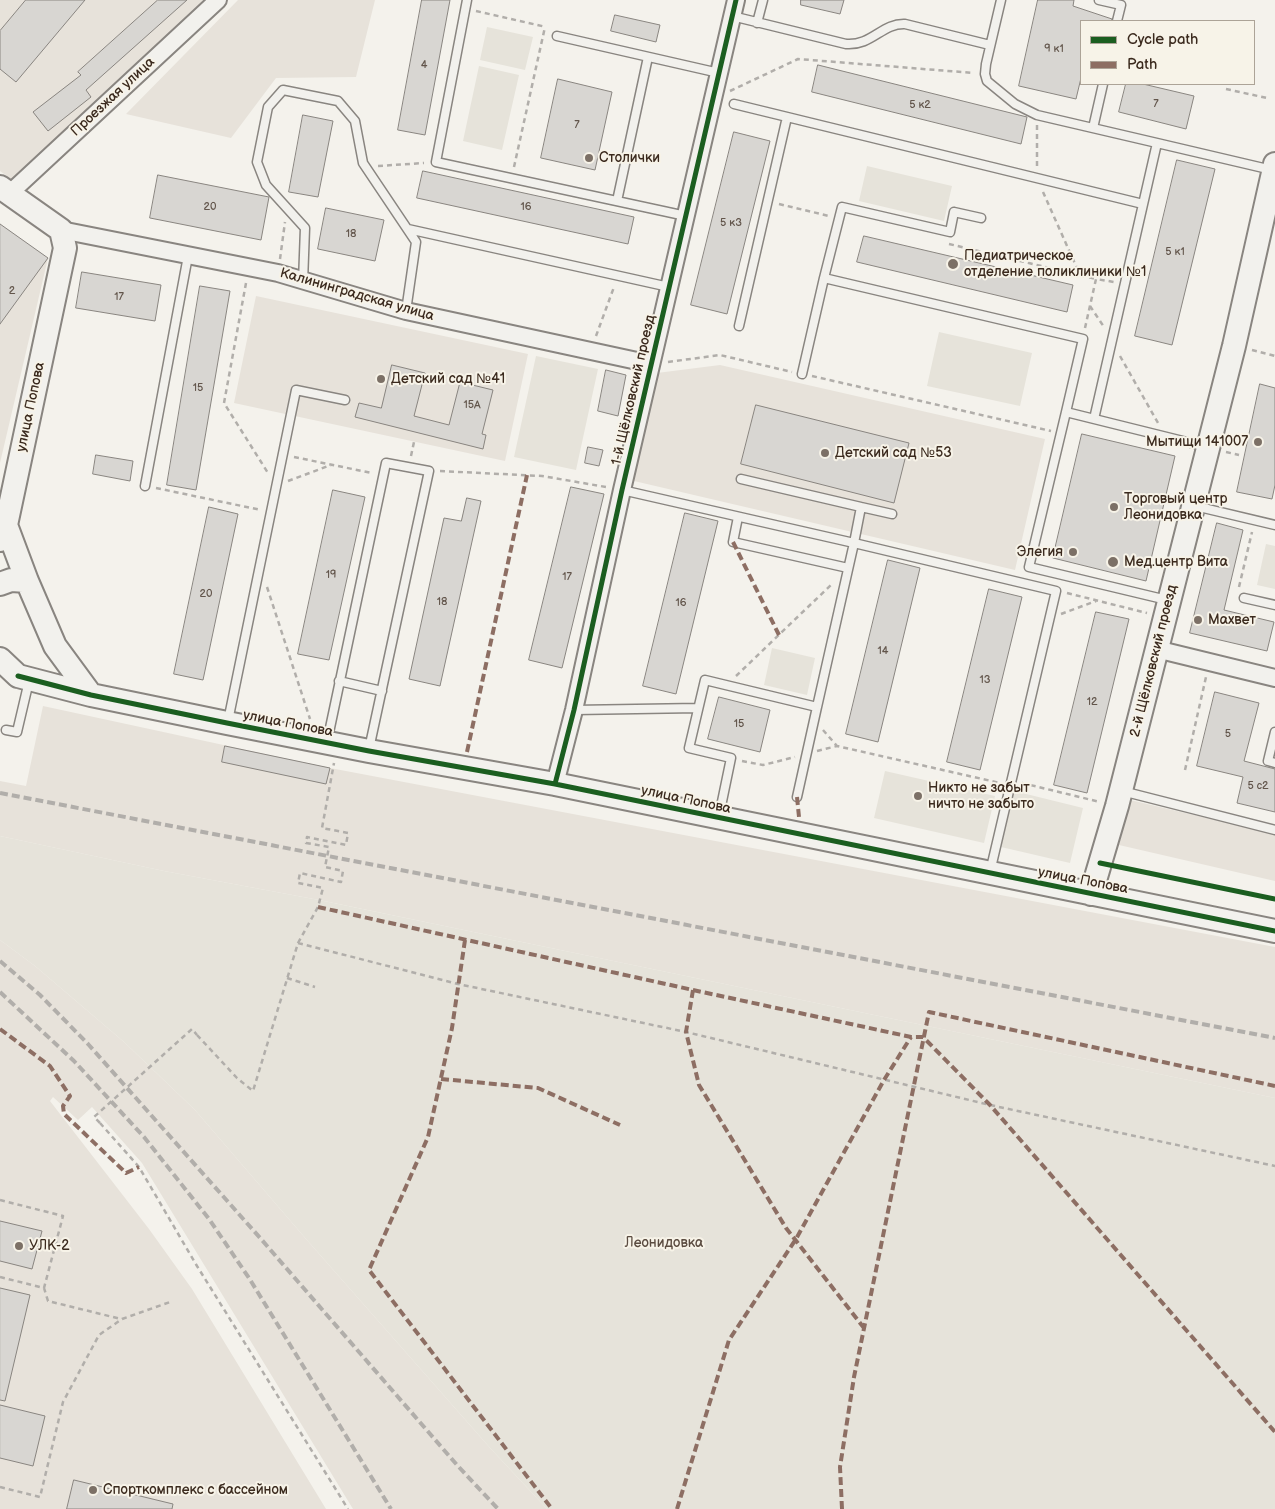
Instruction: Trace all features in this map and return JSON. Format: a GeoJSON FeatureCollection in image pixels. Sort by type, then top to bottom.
{"type":"FeatureCollection","features":[{"type":"Feature","properties":{"kind":"street","name":"Проезжая улица"},"geometry":{"type":"LineString","coordinates":[[4,190],[218,0]]}},
{"type":"Feature","properties":{"kind":"street","name":"1-й Щёлковский проезд"},"geometry":{"type":"LineString","coordinates":[[555,784],[574,710],[622,490],[736,0]]}},
{"type":"Feature","properties":{"kind":"street","name":"2-й Щёлковский проезд"},"geometry":{"type":"LineString","coordinates":[[1091,894],[1121,791],[1234,346],[1274,167]]}},
{"type":"Feature","properties":{"kind":"street"},"geometry":{"type":"LineString","coordinates":[[4,190],[61,230]]}},
{"type":"Feature","properties":{"kind":"street","name":"Калининградская улица"},"geometry":{"type":"LineString","coordinates":[[61,230],[278,273],[303,282],[406,311],[651,364]]}},
{"type":"Feature","properties":{"kind":"street","name":"улица Попова"},"geometry":{"type":"LineString","coordinates":[[61,230],[65,248],[3,532],[27,581],[55,646],[91,695],[369,751],[555,784],[1275,931]]}},
{"type":"Feature","properties":{"kind":"street"},"geometry":{"type":"LineString","coordinates":[[0,584],[11,580],[27,581]]}},
{"type":"Feature","properties":{"kind":"street"},"geometry":{"type":"LineString","coordinates":[[23,678],[38,673],[48,665],[55,646]]}},
{"type":"Feature","properties":{"kind":"street"},"geometry":{"type":"LineString","coordinates":[[1156,649],[1275,678]]}},
{"type":"Feature","properties":{"kind":"street"},"geometry":{"type":"LineString","coordinates":[[0,659],[23,678],[91,695]]}},
{"type":"Feature","properties":{"kind":"lane"},"geometry":{"type":"LineString","coordinates":[[467,0],[436,162],[686,216]]}},
{"type":"Feature","properties":{"kind":"lane"},"geometry":{"type":"LineString","coordinates":[[758,23],[763,0]]}},
{"type":"Feature","properties":{"kind":"lane"},"geometry":{"type":"LineString","coordinates":[[1001,0],[985,74],[987,81],[1015,104],[1037,115],[1157,143],[1274,167]]}},
{"type":"Feature","properties":{"kind":"lane"},"geometry":{"type":"LineString","coordinates":[[1099,0],[1121,5],[1117,20]]}},
{"type":"Feature","properties":{"kind":"lane"},"geometry":{"type":"LineString","coordinates":[[732,16],[846,44],[857,45],[897,24],[905,24],[990,45]]}},
{"type":"Feature","properties":{"kind":"lane"},"geometry":{"type":"LineString","coordinates":[[556,36],[719,73]]}},
{"type":"Feature","properties":{"kind":"lane"},"geometry":{"type":"LineString","coordinates":[[617,201],[648,57]]}},
{"type":"Feature","properties":{"kind":"lane"},"geometry":{"type":"LineString","coordinates":[[1093,128],[1103,85]]}},
{"type":"Feature","properties":{"kind":"lane"},"geometry":{"type":"LineString","coordinates":[[303,282],[305,228],[266,185],[257,162],[268,107],[283,90],[338,101],[354,121],[365,167],[416,242],[406,311]]}},
{"type":"Feature","properties":{"kind":"lane"},"geometry":{"type":"LineString","coordinates":[[734,104],[1143,204]]}},
{"type":"Feature","properties":{"kind":"lane"},"geometry":{"type":"LineString","coordinates":[[739,326],[787,117]]}},
{"type":"Feature","properties":{"kind":"lane"},"geometry":{"type":"LineString","coordinates":[[1094,419],[1157,143]]}},
{"type":"Feature","properties":{"kind":"lane"},"geometry":{"type":"LineString","coordinates":[[802,374],[842,207],[950,232],[954,212],[981,218]]}},
{"type":"Feature","properties":{"kind":"lane"},"geometry":{"type":"LineString","coordinates":[[408,229],[669,287]]}},
{"type":"Feature","properties":{"kind":"lane"},"geometry":{"type":"LineString","coordinates":[[145,486],[188,256]]}},
{"type":"Feature","properties":{"kind":"lane"},"geometry":{"type":"LineString","coordinates":[[824,278],[1083,340],[1029,567],[1169,601]]}},
{"type":"Feature","properties":{"kind":"lane"},"geometry":{"type":"LineString","coordinates":[[227,723],[296,390],[345,400]]}},
{"type":"Feature","properties":{"kind":"lane"},"geometry":{"type":"LineString","coordinates":[[1066,412],[1208,448]]}},
{"type":"Feature","properties":{"kind":"lane"},"geometry":{"type":"LineString","coordinates":[[327,742],[386,463],[429,471],[369,751]]}},
{"type":"Feature","properties":{"kind":"lane"},"geometry":{"type":"LineString","coordinates":[[741,479],[892,514]]}},
{"type":"Feature","properties":{"kind":"lane"},"geometry":{"type":"LineString","coordinates":[[622,490],[1056,591],[989,874]]}},
{"type":"Feature","properties":{"kind":"lane"},"geometry":{"type":"LineString","coordinates":[[1193,506],[1275,525]]}},
{"type":"Feature","properties":{"kind":"lane"},"geometry":{"type":"LineString","coordinates":[[797,797],[861,507]]}},
{"type":"Feature","properties":{"kind":"lane"},"geometry":{"type":"LineString","coordinates":[[738,517],[733,542],[848,568]]}},
{"type":"Feature","properties":{"kind":"lane"},"geometry":{"type":"LineString","coordinates":[[1244,598],[1275,605]]}},
{"type":"Feature","properties":{"kind":"lane"},"geometry":{"type":"LineString","coordinates":[[6,730],[17,732],[23,678]]}},
{"type":"Feature","properties":{"kind":"lane"},"geometry":{"type":"LineString","coordinates":[[719,818],[731,758],[689,748],[705,680],[817,707]]}},
{"type":"Feature","properties":{"kind":"lane"},"geometry":{"type":"LineString","coordinates":[[339,681],[382,691]]}},
{"type":"Feature","properties":{"kind":"lane"},"geometry":{"type":"LineString","coordinates":[[574,710],[698,708]]}},
{"type":"Feature","properties":{"kind":"lane"},"geometry":{"type":"LineString","coordinates":[[1275,732],[1268,761],[1275,763]]}},
{"type":"Feature","properties":{"kind":"lane"},"geometry":{"type":"LineString","coordinates":[[1121,791],[1275,830]]}},
{"type":"Feature","properties":{"kind":"path"},"geometry":{"type":"LineString","coordinates":[[466,9],[545,27],[556,36]]}},
{"type":"Feature","properties":{"kind":"path"},"geometry":{"type":"LineString","coordinates":[[512,178],[545,27]]}},
{"type":"Feature","properties":{"kind":"path"},"geometry":{"type":"LineString","coordinates":[[713,100],[798,59],[985,74]]}},
{"type":"Feature","properties":{"kind":"path"},"geometry":{"type":"LineString","coordinates":[[1226,89],[1267,98]]}},
{"type":"Feature","properties":{"kind":"path"},"geometry":{"type":"LineString","coordinates":[[1037,115],[1037,178],[1080,275]]}},
{"type":"Feature","properties":{"kind":"path"},"geometry":{"type":"LineString","coordinates":[[365,167],[436,162]]}},
{"type":"Feature","properties":{"kind":"path"},"geometry":{"type":"LineString","coordinates":[[768,201],[839,218]]}},
{"type":"Feature","properties":{"kind":"path"},"geometry":{"type":"LineString","coordinates":[[278,273],[286,209]]}},
{"type":"Feature","properties":{"kind":"path"},"geometry":{"type":"LineString","coordinates":[[945,243],[1096,279],[1125,284]]}},
{"type":"Feature","properties":{"kind":"path"},"geometry":{"type":"LineString","coordinates":[[249,267],[224,403],[276,486],[331,465]]}},
{"type":"Feature","properties":{"kind":"path"},"geometry":{"type":"LineString","coordinates":[[591,352],[618,276]]}},
{"type":"Feature","properties":{"kind":"path"},"geometry":{"type":"LineString","coordinates":[[1083,340],[1096,279]]}},
{"type":"Feature","properties":{"kind":"path"},"geometry":{"type":"LineString","coordinates":[[1090,306],[1166,437]]}},
{"type":"Feature","properties":{"kind":"path"},"geometry":{"type":"LineString","coordinates":[[1234,346],[1275,356]]}},
{"type":"Feature","properties":{"kind":"path"},"geometry":{"type":"LineString","coordinates":[[651,364],[720,355],[1061,433]]}},
{"type":"Feature","properties":{"kind":"path"},"geometry":{"type":"LineString","coordinates":[[283,455],[383,476]]}},
{"type":"Feature","properties":{"kind":"path"},"geometry":{"type":"LineString","coordinates":[[429,471],[542,476],[622,490]]}},
{"type":"Feature","properties":{"kind":"path"},"geometry":{"type":"LineString","coordinates":[[145,486],[270,512]]}},
{"type":"Feature","properties":{"kind":"path"},"geometry":{"type":"LineString","coordinates":[[1244,598],[1237,596],[1255,520]]}},
{"type":"Feature","properties":{"kind":"path"},"geometry":{"type":"LineString","coordinates":[[260,564],[312,726]]}},
{"type":"Feature","properties":{"kind":"path"},"geometry":{"type":"LineString","coordinates":[[726,686],[848,568]]}},
{"type":"Feature","properties":{"kind":"path"},"geometry":{"type":"LineString","coordinates":[[1056,591],[1150,614]]}},
{"type":"Feature","properties":{"kind":"path"},"geometry":{"type":"LineString","coordinates":[[1050,618],[1097,601]]}},
{"type":"Feature","properties":{"kind":"path"},"geometry":{"type":"LineString","coordinates":[[1185,770],[1209,662]]}},
{"type":"Feature","properties":{"kind":"path"},"geometry":{"type":"LineString","coordinates":[[814,722],[837,746]]}},
{"type":"Feature","properties":{"kind":"path"},"geometry":{"type":"LineString","coordinates":[[731,758],[763,765],[837,746],[1101,802]]}},
{"type":"Feature","properties":{"kind":"path"},"geometry":{"type":"LineString","coordinates":[[335,764],[322,828],[348,833],[346,845],[307,837],[306,843],[329,847],[326,867],[343,871],[341,882],[300,873],[298,883],[323,888],[318,907],[298,943],[253,1091],[236,1078],[192,1029],[94,1117],[139,1166],[197,1266],[348,1509]]}},
{"type":"Feature","properties":{"kind":"path"},"geometry":{"type":"LineString","coordinates":[[298,943],[458,984],[686,1032],[990,1105],[1275,1166]]}},
{"type":"Feature","properties":{"kind":"path"},"geometry":{"type":"LineString","coordinates":[[287,978],[314,987]]}},
{"type":"Feature","properties":{"kind":"path"},"geometry":{"type":"LineString","coordinates":[[0,1200],[63,1216],[44,1288],[48,1301],[122,1319]]}},
{"type":"Feature","properties":{"kind":"path"},"geometry":{"type":"LineString","coordinates":[[0,1277],[44,1288]]}},
{"type":"Feature","properties":{"kind":"path"},"geometry":{"type":"LineString","coordinates":[[0,1487],[40,1497],[62,1402],[99,1335],[122,1319],[170,1302]]}},
{"type":"Feature","properties":{"kind":"shaded area"},"geometry":{"type":"Polygon","coordinates":[[[0,0],[207,0],[14,181],[0,171],[0,0]]]}},
{"type":"Feature","properties":{"kind":"shaded area"},"geometry":{"type":"Polygon","coordinates":[[[238,0],[375,0],[356,77],[276,78],[231,138],[126,114],[238,0]]]}},
{"type":"Feature","properties":{"kind":"shaded area"},"geometry":{"type":"Polygon","coordinates":[[[0,224],[48,258],[0,463],[0,224]]]}},
{"type":"Feature","properties":{"kind":"shaded area","name":"Детский сад №41"},"geometry":{"type":"Polygon","coordinates":[[[256,296],[528,354],[505,461],[234,403],[256,296]]]}},
{"type":"Feature","properties":{"kind":"shaded area"},"geometry":{"type":"Polygon","coordinates":[[[720,365],[1045,439],[1015,570],[634,481],[657,373],[720,365]]]}},
{"type":"Feature","properties":{"kind":"shaded area"},"geometry":{"type":"Polygon","coordinates":[[[43,706],[330,768],[1275,947],[1275,1098],[319,900],[164,871],[0,836],[0,781],[26,786],[43,706]]]}},
{"type":"Feature","properties":{"kind":"shaded area"},"geometry":{"type":"Polygon","coordinates":[[[1130,800],[1275,834],[1275,881],[1119,845],[1130,800]]]}},
{"type":"Feature","properties":{"kind":"shaded area"},"geometry":{"type":"Polygon","coordinates":[[[0,940],[35,966],[124,1042],[195,1110],[491,1449],[547,1509],[353,1509],[142,1163],[92,1107],[78,1120],[53,1097],[50,1101],[149,1229],[192,1289],[326,1509],[0,1509],[0,940]]]}},
{"type":"Feature","properties":{"kind":"green space"},"geometry":{"type":"Polygon","coordinates":[[[487,27],[533,37],[525,70],[480,60],[487,27]]]}},
{"type":"Feature","properties":{"kind":"green space"},"geometry":{"type":"Polygon","coordinates":[[[479,66],[519,75],[502,150],[463,141],[479,66]]]}},
{"type":"Feature","properties":{"kind":"green space"},"geometry":{"type":"Polygon","coordinates":[[[867,166],[952,186],[944,221],[859,201],[867,166]]]}},
{"type":"Feature","properties":{"kind":"green space"},"geometry":{"type":"Polygon","coordinates":[[[939,332],[1032,353],[1020,406],[927,386],[939,332]]]}},
{"type":"Feature","properties":{"kind":"green space"},"geometry":{"type":"Polygon","coordinates":[[[536,356],[598,369],[576,470],[514,457],[536,356]]]}},
{"type":"Feature","properties":{"kind":"green space"},"geometry":{"type":"Polygon","coordinates":[[[1266,544],[1275,546],[1275,589],[1257,585],[1266,544]]]}},
{"type":"Feature","properties":{"kind":"green space"},"geometry":{"type":"Polygon","coordinates":[[[772,648],[815,658],[807,695],[764,685],[772,648]]]}},
{"type":"Feature","properties":{"kind":"green space"},"geometry":{"type":"Polygon","coordinates":[[[885,771],[995,796],[984,843],[874,818],[885,771]]]}},
{"type":"Feature","properties":{"kind":"green space"},"geometry":{"type":"Polygon","coordinates":[[[1014,791],[1083,808],[1070,863],[1001,847],[1014,791]]]}},
{"type":"Feature","properties":{"kind":"green space","name":"Леонидовка"},"geometry":{"type":"Polygon","coordinates":[[[0,836],[164,871],[319,900],[1275,1098],[1275,1509],[547,1509],[491,1449],[195,1110],[124,1042],[35,966],[0,940],[0,836]]]}},
{"type":"Feature","properties":{"kind":"building"},"geometry":{"type":"Polygon","coordinates":[[[26,0],[85,0],[16,82],[0,69],[0,31],[26,0]]]}},
{"type":"Feature","properties":{"kind":"building"},"geometry":{"type":"Polygon","coordinates":[[[158,0],[187,0],[86,90],[91,97],[48,131],[33,112],[81,75],[78,72],[158,0]]]}},
{"type":"Feature","properties":{"kind":"building"},"geometry":{"type":"Polygon","coordinates":[[[422,0],[450,0],[425,135],[398,130],[422,0]]]}},
{"type":"Feature","properties":{"kind":"building"},"geometry":{"type":"Polygon","coordinates":[[[801,0],[844,0],[840,14],[801,5],[801,0]]]}},
{"type":"Feature","properties":{"kind":"building"},"geometry":{"type":"Polygon","coordinates":[[[1038,0],[1074,0],[1073,6],[1112,19],[1080,20],[1080,82],[1076,99],[1019,86],[1038,0]]]}},
{"type":"Feature","properties":{"kind":"building"},"geometry":{"type":"Polygon","coordinates":[[[615,15],[660,25],[656,42],[611,31],[615,15]]]}},
{"type":"Feature","properties":{"kind":"building"},"geometry":{"type":"Polygon","coordinates":[[[818,65],[1027,117],[1021,144],[812,92],[818,65]]]}},
{"type":"Feature","properties":{"kind":"building"},"geometry":{"type":"Polygon","coordinates":[[[558,79],[612,92],[595,170],[541,158],[558,79]]]}},
{"type":"Feature","properties":{"kind":"building"},"geometry":{"type":"Polygon","coordinates":[[[1126,85],[1147,85],[1194,96],[1186,129],[1119,112],[1126,85]]]}},
{"type":"Feature","properties":{"kind":"building"},"geometry":{"type":"Polygon","coordinates":[[[303,115],[333,121],[318,197],[289,192],[303,115]]]}},
{"type":"Feature","properties":{"kind":"building"},"geometry":{"type":"Polygon","coordinates":[[[734,132],[770,141],[727,314],[691,305],[734,132]]]}},
{"type":"Feature","properties":{"kind":"building"},"geometry":{"type":"Polygon","coordinates":[[[1177,160],[1215,169],[1172,345],[1135,336],[1177,160]]]}},
{"type":"Feature","properties":{"kind":"building"},"geometry":{"type":"Polygon","coordinates":[[[423,171],[634,217],[628,244],[417,198],[423,171]]]}},
{"type":"Feature","properties":{"kind":"building"},"geometry":{"type":"Polygon","coordinates":[[[158,175],[269,197],[261,240],[150,218],[158,175]]]}},
{"type":"Feature","properties":{"kind":"building"},"geometry":{"type":"Polygon","coordinates":[[[326,208],[384,220],[375,261],[318,249],[326,208]]]}},
{"type":"Feature","properties":{"kind":"building"},"geometry":{"type":"Polygon","coordinates":[[[0,224],[48,258],[0,324],[0,224]]]}},
{"type":"Feature","properties":{"kind":"building"},"geometry":{"type":"Polygon","coordinates":[[[864,236],[1073,285],[1067,312],[857,262],[864,236]]]}},
{"type":"Feature","properties":{"kind":"building"},"geometry":{"type":"Polygon","coordinates":[[[82,272],[161,285],[155,321],[76,308],[82,272]]]}},
{"type":"Feature","properties":{"kind":"building"},"geometry":{"type":"Polygon","coordinates":[[[200,286],[230,291],[196,490],[167,485],[200,286]]]}},
{"type":"Feature","properties":{"kind":"building"},"geometry":{"type":"Polygon","coordinates":[[[392,365],[425,373],[414,416],[449,425],[460,382],[493,390],[482,434],[486,435],[483,449],[355,417],[359,403],[381,408],[392,365]]]}},
{"type":"Feature","properties":{"kind":"building"},"geometry":{"type":"Polygon","coordinates":[[[606,370],[626,375],[618,416],[598,411],[606,370]]]}},
{"type":"Feature","properties":{"kind":"building"},"geometry":{"type":"Polygon","coordinates":[[[1260,384],[1275,388],[1275,485],[1272,499],[1237,492],[1260,384]]]}},
{"type":"Feature","properties":{"kind":"building","name":"Детский сад №53"},"geometry":{"type":"Polygon","coordinates":[[[756,405],[909,443],[894,503],[741,464],[756,405]]]}},
{"type":"Feature","properties":{"kind":"building","name":"Торговый центр Леонидовка"},"geometry":{"type":"Polygon","coordinates":[[[1082,434],[1175,456],[1146,581],[1053,558],[1082,434]]]}},
{"type":"Feature","properties":{"kind":"building"},"geometry":{"type":"Polygon","coordinates":[[[588,447],[603,450],[599,466],[585,463],[588,447]]]}},
{"type":"Feature","properties":{"kind":"building"},"geometry":{"type":"Polygon","coordinates":[[[96,455],[133,461],[130,481],[93,474],[96,455]]]}},
{"type":"Feature","properties":{"kind":"building"},"geometry":{"type":"Polygon","coordinates":[[[571,487],[604,494],[562,668],[529,660],[571,487]]]}},
{"type":"Feature","properties":{"kind":"building"},"geometry":{"type":"Polygon","coordinates":[[[333,490],[365,497],[329,660],[298,654],[333,490]]]}},
{"type":"Feature","properties":{"kind":"building"},"geometry":{"type":"Polygon","coordinates":[[[467,498],[481,501],[440,686],[409,679],[444,518],[461,521],[467,498]]]}},
{"type":"Feature","properties":{"kind":"building"},"geometry":{"type":"Polygon","coordinates":[[[209,507],[238,514],[203,680],[174,674],[209,507]]]}},
{"type":"Feature","properties":{"kind":"building"},"geometry":{"type":"Polygon","coordinates":[[[685,513],[718,521],[676,694],[643,686],[685,513]]]}},
{"type":"Feature","properties":{"kind":"building"},"geometry":{"type":"Polygon","coordinates":[[[1217,523],[1243,530],[1224,610],[1274,622],[1267,651],[1190,633],[1217,523]]]}},
{"type":"Feature","properties":{"kind":"building"},"geometry":{"type":"Polygon","coordinates":[[[888,560],[920,568],[878,742],[846,734],[888,560]]]}},
{"type":"Feature","properties":{"kind":"building"},"geometry":{"type":"Polygon","coordinates":[[[989,589],[1022,597],[980,770],[947,762],[989,589]]]}},
{"type":"Feature","properties":{"kind":"building"},"geometry":{"type":"Polygon","coordinates":[[[1096,612],[1129,619],[1087,793],[1054,785],[1096,612]]]}},
{"type":"Feature","properties":{"kind":"building"},"geometry":{"type":"Polygon","coordinates":[[[1215,692],[1259,703],[1244,761],[1275,769],[1275,812],[1237,803],[1243,777],[1197,766],[1215,692]]]}},
{"type":"Feature","properties":{"kind":"building"},"geometry":{"type":"Polygon","coordinates":[[[719,697],[770,710],[760,752],[708,739],[719,697]]]}},
{"type":"Feature","properties":{"kind":"building"},"geometry":{"type":"Polygon","coordinates":[[[225,746],[330,768],[326,784],[222,762],[225,746]]]}},
{"type":"Feature","properties":{"kind":"building","name":"УЛК-2"},"geometry":{"type":"Polygon","coordinates":[[[0,1221],[42,1231],[32,1269],[0,1261],[0,1221]]]}},
{"type":"Feature","properties":{"kind":"building"},"geometry":{"type":"Polygon","coordinates":[[[0,1288],[30,1295],[5,1401],[0,1400],[0,1288]]]}},
{"type":"Feature","properties":{"kind":"building"},"geometry":{"type":"Polygon","coordinates":[[[0,1405],[45,1416],[33,1466],[0,1458],[0,1405]]]}},
{"type":"Feature","properties":{"kind":"building","name":"Спорткомплекс с бассейном"},"geometry":{"type":"Polygon","coordinates":[[[74,1480],[173,1504],[172,1509],[67,1509],[74,1480]]]}},
{"type":"Feature","properties":{"kind":"railway"},"geometry":{"type":"LineString","coordinates":[[0,793],[1275,1038]]}},
{"type":"Feature","properties":{"kind":"railway"},"geometry":{"type":"LineString","coordinates":[[0,961],[40,995],[88,1044],[261,1239],[457,1465],[498,1509]]}},
{"type":"Feature","properties":{"kind":"railway"},"geometry":{"type":"LineString","coordinates":[[0,992],[74,1061],[144,1137],[209,1219],[249,1278],[391,1509]]}},
{"type":"Feature","properties":{"kind":"marked path"},"geometry":{"type":"LineString","coordinates":[[467,752],[527,475]]}},
{"type":"Feature","properties":{"kind":"marked path"},"geometry":{"type":"LineString","coordinates":[[733,542],[779,635]]}},
{"type":"Feature","properties":{"kind":"marked path"},"geometry":{"type":"LineString","coordinates":[[797,797],[799,817]]}},
{"type":"Feature","properties":{"kind":"marked path"},"geometry":{"type":"LineString","coordinates":[[318,907],[911,1037],[923,1037],[990,1105],[1275,1432]]}},
{"type":"Feature","properties":{"kind":"marked path"},"geometry":{"type":"LineString","coordinates":[[465,940],[452,1028],[428,1137],[369,1270],[552,1509]]}},
{"type":"Feature","properties":{"kind":"marked path"},"geometry":{"type":"LineString","coordinates":[[693,990],[686,1032],[699,1085],[786,1228],[864,1328]]}},
{"type":"Feature","properties":{"kind":"marked path"},"geometry":{"type":"LineString","coordinates":[[842,1509],[840,1467],[854,1377],[929,1012],[1275,1086]]}},
{"type":"Feature","properties":{"kind":"marked path"},"geometry":{"type":"LineString","coordinates":[[0,1029],[50,1066],[70,1096],[63,1106],[64,1114],[126,1173],[139,1167]]}},
{"type":"Feature","properties":{"kind":"marked path"},"geometry":{"type":"LineString","coordinates":[[677,1509],[729,1340],[796,1239],[884,1080],[911,1037]]}},
{"type":"Feature","properties":{"kind":"marked path"},"geometry":{"type":"LineString","coordinates":[[441,1079],[538,1088],[620,1125]]}},
{"type":"Feature","properties":{"kind":"cycle path"},"geometry":{"type":"LineString","coordinates":[[555,784],[574,710],[622,490],[736,0]]}},
{"type":"Feature","properties":{"kind":"cycle path"},"geometry":{"type":"LineString","coordinates":[[18,676],[91,695],[227,723],[369,751],[555,784],[1275,931]]}},
{"type":"Feature","properties":{"kind":"cycle path"},"geometry":{"type":"LineString","coordinates":[[1100,863],[1275,899]]}},
{"type":"Feature","properties":{"kind":"place","name":"Столички"},"geometry":{"type":"Point","coordinates":[589,158]}},
{"type":"Feature","properties":{"kind":"place","name":"Педиатрическое отделение поликлиники №1"},"geometry":{"type":"Point","coordinates":[953,264]}},
{"type":"Feature","properties":{"kind":"place","name":"Детский сад №41"},"geometry":{"type":"Point","coordinates":[381,379]}},
{"type":"Feature","properties":{"kind":"place","name":"Мытищи 141007"},"geometry":{"type":"Point","coordinates":[1258,442]}},
{"type":"Feature","properties":{"kind":"place","name":"Детский сад №53"},"geometry":{"type":"Point","coordinates":[825,453]}},
{"type":"Feature","properties":{"kind":"place","name":"Торговый центр Леонидовка"},"geometry":{"type":"Point","coordinates":[1114,507]}},
{"type":"Feature","properties":{"kind":"place","name":"Элегия"},"geometry":{"type":"Point","coordinates":[1073,552]}},
{"type":"Feature","properties":{"kind":"place","name":"Мед.центр Вита"},"geometry":{"type":"Point","coordinates":[1113,562]}},
{"type":"Feature","properties":{"kind":"place","name":"Махвет"},"geometry":{"type":"Point","coordinates":[1198,620]}},
{"type":"Feature","properties":{"kind":"place","name":"Никто не забыт ничто не забыто"},"geometry":{"type":"Point","coordinates":[918,796]}},
{"type":"Feature","properties":{"kind":"place","name":"УЛК-2"},"geometry":{"type":"Point","coordinates":[19,1246]}},
{"type":"Feature","properties":{"kind":"place","name":"Спорткомплекс с бассейном"},"geometry":{"type":"Point","coordinates":[93,1490]}}]}
